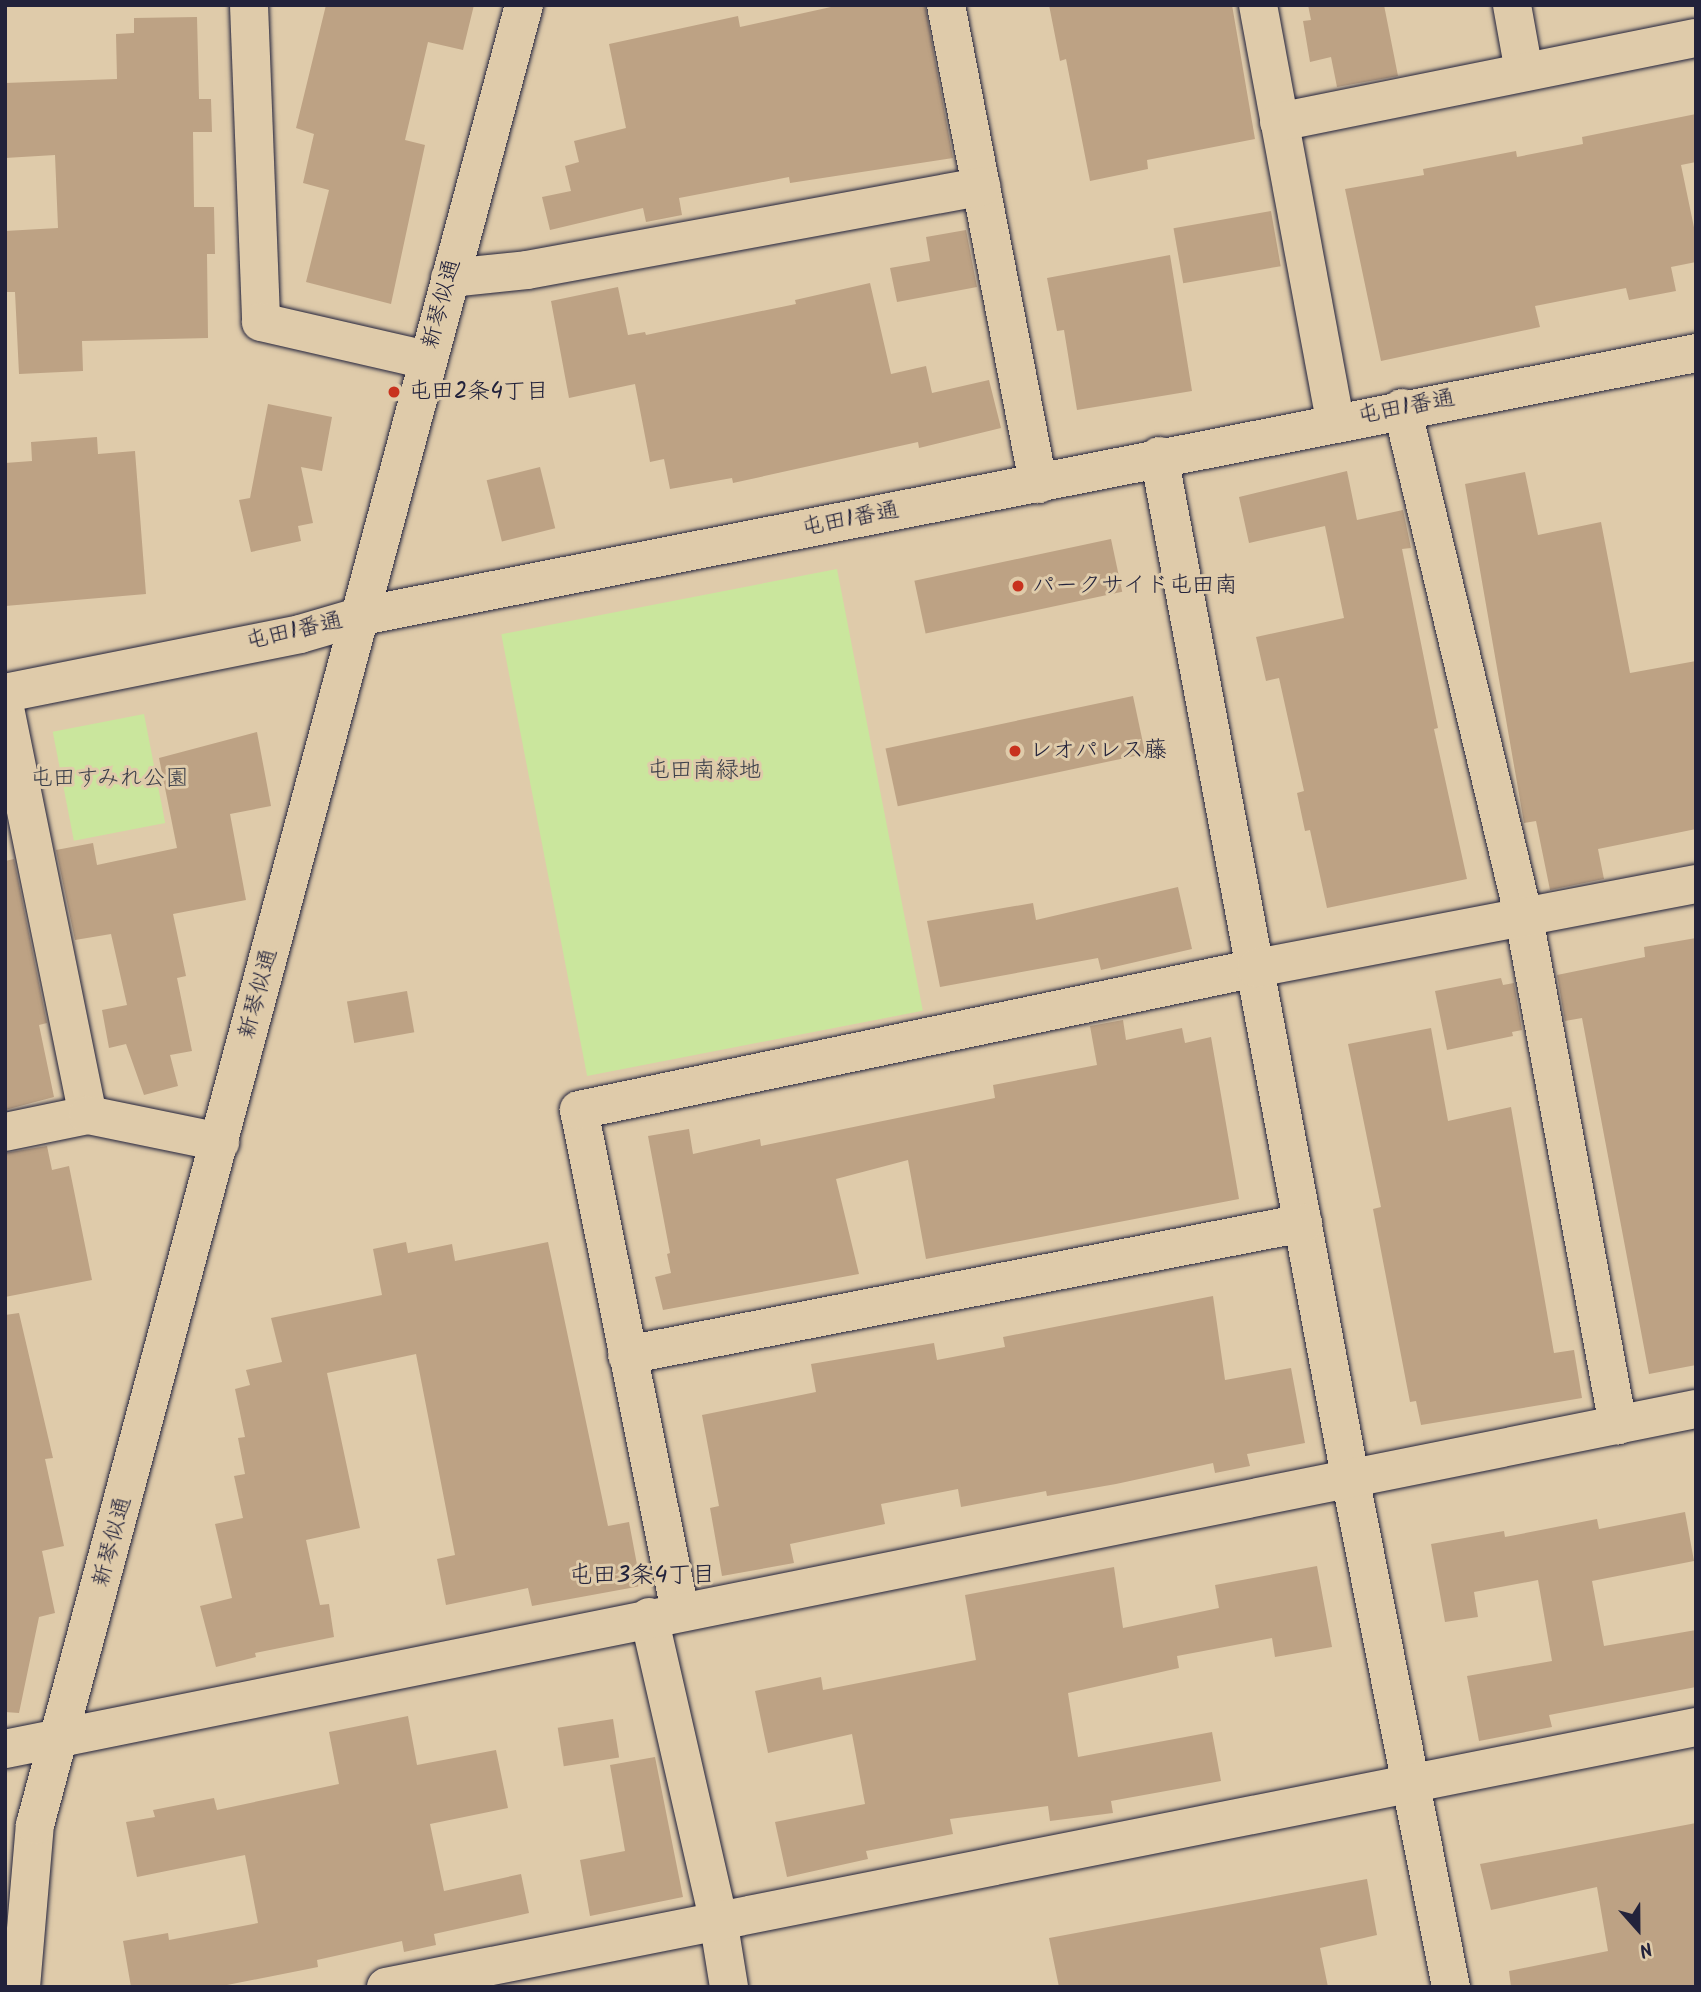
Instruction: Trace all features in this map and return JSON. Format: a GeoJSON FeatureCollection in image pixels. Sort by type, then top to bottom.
{"type":"FeatureCollection","features":[{"type":"Feature","properties":{"kind":"street"},"geometry":{"type":"LineString","coordinates":[[248,5],[261,322],[427,360]]}},
{"type":"Feature","properties":{"kind":"street","name":"新琴似通"},"geometry":{"type":"LineString","coordinates":[[21,1987],[35,1825],[524,5]]}},
{"type":"Feature","properties":{"kind":"street"},"geometry":{"type":"LineString","coordinates":[[947,5],[1038,484]]}},
{"type":"Feature","properties":{"kind":"street"},"geometry":{"type":"LineString","coordinates":[[1258,5],[1335,421]]}},
{"type":"Feature","properties":{"kind":"street"},"geometry":{"type":"LineString","coordinates":[[1512,5],[1524,72]]}},
{"type":"Feature","properties":{"kind":"street"},"geometry":{"type":"LineString","coordinates":[[1279,122],[1696,38]]}},
{"type":"Feature","properties":{"kind":"street"},"geometry":{"type":"LineString","coordinates":[[450,278],[527,270],[981,187]]}},
{"type":"Feature","properties":{"kind":"street","name":"屯田1番通"},"geometry":{"type":"LineString","coordinates":[[5,693],[300,634],[362,616],[1038,484],[1159,456],[1335,421],[1696,353]]}},
{"type":"Feature","properties":{"kind":"street"},"geometry":{"type":"LineString","coordinates":[[1402,408],[1524,918],[1618,1425]]}},
{"type":"Feature","properties":{"kind":"street"},"geometry":{"type":"LineString","coordinates":[[1159,456],[1350,1477],[1451,1987]]}},
{"type":"Feature","properties":{"kind":"street"},"geometry":{"type":"LineString","coordinates":[[5,708],[88,1115]]}},
{"type":"Feature","properties":{"kind":"street"},"geometry":{"type":"LineString","coordinates":[[729,1987],[664,1614],[627,1355],[579,1110],[1256,968],[1696,884]]}},
{"type":"Feature","properties":{"kind":"street"},"geometry":{"type":"LineString","coordinates":[[5,1132],[88,1115],[220,1142]]}},
{"type":"Feature","properties":{"kind":"street"},"geometry":{"type":"LineString","coordinates":[[627,1355],[1303,1223]]}},
{"type":"Feature","properties":{"kind":"street"},"geometry":{"type":"LineString","coordinates":[[5,1749],[664,1614],[1696,1409]]}},
{"type":"Feature","properties":{"kind":"street"},"geometry":{"type":"LineString","coordinates":[[386,1987],[1696,1727]]}},
{"type":"Feature","properties":{"kind":"green space","name":"屯田南緑地"},"geometry":{"type":"Polygon","coordinates":[[[837,569],[923,1011],[587,1076],[501,634],[837,569]]]}},
{"type":"Feature","properties":{"kind":"green space","name":"屯田すみれ公園"},"geometry":{"type":"Polygon","coordinates":[[[144,714],[165,823],[74,841],[53,732],[144,714]]]}},
{"type":"Feature","properties":{"kind":"building"},"geometry":{"type":"Polygon","coordinates":[[[326,5],[474,5],[463,50],[428,42],[405,140],[425,145],[391,304],[306,282],[329,190],[303,183],[314,134],[296,128],[326,5]]]}},
{"type":"Feature","properties":{"kind":"building"},"geometry":{"type":"Polygon","coordinates":[[[840,5],[925,5],[953,158],[790,183],[789,177],[679,198],[682,215],[646,222],[643,208],[550,230],[542,197],[571,191],[565,166],[579,162],[574,141],[626,128],[609,44],[738,16],[740,27],[840,5]]]}},
{"type":"Feature","properties":{"kind":"building"},"geometry":{"type":"Polygon","coordinates":[[[1049,5],[1232,5],[1255,139],[1147,160],[1148,169],[1090,181],[1066,59],[1060,61],[1049,5]]]}},
{"type":"Feature","properties":{"kind":"building"},"geometry":{"type":"Polygon","coordinates":[[[1308,5],[1384,5],[1398,76],[1337,87],[1331,57],[1310,62],[1303,21],[1311,20],[1308,5]]]}},
{"type":"Feature","properties":{"kind":"building"},"geometry":{"type":"Polygon","coordinates":[[[197,17],[199,99],[211,99],[212,132],[193,132],[194,207],[214,207],[215,254],[207,254],[208,338],[82,341],[83,371],[19,374],[15,292],[5,292],[5,231],[58,228],[55,155],[5,158],[5,83],[117,79],[116,34],[134,33],[134,18],[197,17]]]}},
{"type":"Feature","properties":{"kind":"building"},"geometry":{"type":"Polygon","coordinates":[[[1696,114],[1696,162],[1681,165],[1696,237],[1696,262],[1671,267],[1676,291],[1629,300],[1626,288],[1535,306],[1540,327],[1381,361],[1345,189],[1424,175],[1423,169],[1516,151],[1517,157],[1583,144],[1582,137],[1696,114]]]}},
{"type":"Feature","properties":{"kind":"building"},"geometry":{"type":"Polygon","coordinates":[[[1271,211],[1281,266],[1183,283],[1174,228],[1271,211]]]}},
{"type":"Feature","properties":{"kind":"building"},"geometry":{"type":"Polygon","coordinates":[[[966,230],[977,287],[897,302],[890,268],[930,261],[926,237],[966,230]]]}},
{"type":"Feature","properties":{"kind":"building"},"geometry":{"type":"Polygon","coordinates":[[[1170,255],[1192,391],[1077,410],[1064,330],[1057,331],[1047,278],[1170,255]]]}},
{"type":"Feature","properties":{"kind":"building"},"geometry":{"type":"Polygon","coordinates":[[[870,283],[891,374],[926,366],[932,393],[989,380],[1001,428],[919,448],[918,442],[733,483],[732,478],[670,489],[664,459],[650,462],[635,384],[569,398],[551,301],[618,287],[628,335],[645,332],[646,335],[796,304],[795,300],[870,283]]]}},
{"type":"Feature","properties":{"kind":"building"},"geometry":{"type":"Polygon","coordinates":[[[268,404],[332,417],[322,471],[301,467],[313,523],[298,526],[301,541],[251,552],[239,500],[250,498],[268,404]]]}},
{"type":"Feature","properties":{"kind":"building"},"geometry":{"type":"Polygon","coordinates":[[[97,437],[98,454],[135,451],[146,594],[5,606],[5,463],[32,461],[31,442],[97,437]]]}},
{"type":"Feature","properties":{"kind":"building"},"geometry":{"type":"Polygon","coordinates":[[[540,467],[555,528],[502,541],[487,480],[540,467]]]}},
{"type":"Feature","properties":{"kind":"building"},"geometry":{"type":"Polygon","coordinates":[[[1347,471],[1357,520],[1403,510],[1411,548],[1402,549],[1438,728],[1434,729],[1467,879],[1327,908],[1310,830],[1305,831],[1297,793],[1304,791],[1279,678],[1266,681],[1256,637],[1344,618],[1325,526],[1249,543],[1239,497],[1347,471]]]}},
{"type":"Feature","properties":{"kind":"building"},"geometry":{"type":"Polygon","coordinates":[[[1525,472],[1538,535],[1601,522],[1630,673],[1696,661],[1696,829],[1598,849],[1604,879],[1550,890],[1536,821],[1524,823],[1465,484],[1525,472]]]}},
{"type":"Feature","properties":{"kind":"building","name":"パークサイド屯田南"},"geometry":{"type":"Polygon","coordinates":[[[1111,539],[1122,592],[926,634],[914,581],[1111,539]]]}},
{"type":"Feature","properties":{"kind":"building","name":"レオパレス藤"},"geometry":{"type":"Polygon","coordinates":[[[1133,696],[1145,754],[898,806],[886,749],[1133,696]]]}},
{"type":"Feature","properties":{"kind":"building"},"geometry":{"type":"Polygon","coordinates":[[[257,732],[271,806],[230,814],[246,900],[173,914],[186,976],[177,978],[192,1051],[170,1055],[178,1086],[144,1095],[126,1044],[109,1048],[102,1010],[127,1005],[111,934],[75,940],[56,850],[93,843],[97,865],[177,848],[159,758],[257,732]]]}},
{"type":"Feature","properties":{"kind":"building"},"geometry":{"type":"Polygon","coordinates":[[[14,859],[47,1023],[39,1025],[54,1097],[5,1110],[5,861],[14,859]]]}},
{"type":"Feature","properties":{"kind":"building"},"geometry":{"type":"Polygon","coordinates":[[[1178,887],[1192,949],[1101,970],[1098,958],[940,987],[927,921],[1033,903],[1036,920],[1178,887]]]}},
{"type":"Feature","properties":{"kind":"building"},"geometry":{"type":"Polygon","coordinates":[[[1696,938],[1696,1365],[1649,1374],[1582,1018],[1565,1021],[1557,975],[1645,957],[1644,947],[1696,938]]]}},
{"type":"Feature","properties":{"kind":"building"},"geometry":{"type":"Polygon","coordinates":[[[1501,978],[1503,985],[1514,983],[1522,1030],[1512,1032],[1513,1036],[1447,1050],[1435,991],[1501,978]]]}},
{"type":"Feature","properties":{"kind":"building"},"geometry":{"type":"Polygon","coordinates":[[[407,991],[414,1032],[354,1043],[347,1002],[407,991]]]}},
{"type":"Feature","properties":{"kind":"building"},"geometry":{"type":"Polygon","coordinates":[[[1123,1020],[1126,1040],[1182,1028],[1185,1043],[1211,1037],[1239,1199],[926,1259],[908,1160],[836,1179],[859,1274],[663,1310],[655,1277],[671,1273],[667,1254],[670,1253],[648,1136],[689,1129],[693,1154],[760,1139],[761,1146],[995,1098],[993,1085],[1097,1065],[1090,1026],[1123,1020]]]}},
{"type":"Feature","properties":{"kind":"building"},"geometry":{"type":"Polygon","coordinates":[[[1431,1028],[1448,1121],[1511,1107],[1554,1353],[1574,1350],[1582,1398],[1421,1425],[1416,1401],[1410,1402],[1373,1209],[1381,1207],[1348,1044],[1431,1028]]]}},
{"type":"Feature","properties":{"kind":"building"},"geometry":{"type":"Polygon","coordinates":[[[47,1146],[52,1170],[69,1166],[92,1280],[5,1297],[5,1153],[47,1146]]]}},
{"type":"Feature","properties":{"kind":"building"},"geometry":{"type":"Polygon","coordinates":[[[406,1242],[408,1253],[452,1244],[455,1261],[548,1242],[608,1526],[629,1522],[641,1586],[532,1606],[528,1588],[446,1605],[437,1559],[455,1555],[416,1354],[327,1373],[360,1528],[306,1540],[320,1605],[329,1604],[334,1637],[255,1653],[256,1657],[216,1667],[200,1606],[232,1598],[215,1524],[243,1518],[234,1476],[245,1474],[238,1438],[245,1437],[235,1389],[250,1385],[246,1370],[282,1362],[271,1318],[382,1295],[373,1249],[406,1242]]]}},
{"type":"Feature","properties":{"kind":"building"},"geometry":{"type":"Polygon","coordinates":[[[1213,1296],[1225,1380],[1291,1368],[1305,1443],[1247,1454],[1250,1466],[1215,1473],[1213,1463],[1116,1484],[1047,1496],[1046,1491],[961,1507],[958,1489],[881,1504],[885,1524],[790,1544],[794,1563],[722,1576],[710,1508],[719,1506],[702,1415],[816,1392],[811,1364],[934,1343],[937,1360],[1005,1347],[1003,1337],[1213,1296]]]}},
{"type":"Feature","properties":{"kind":"building"},"geometry":{"type":"Polygon","coordinates":[[[19,1313],[53,1458],[45,1459],[64,1546],[42,1551],[55,1613],[39,1617],[19,1713],[5,1712],[5,1315],[19,1313]]]}},
{"type":"Feature","properties":{"kind":"building"},"geometry":{"type":"Polygon","coordinates":[[[1685,1512],[1694,1561],[1592,1581],[1604,1646],[1696,1630],[1696,1687],[1549,1715],[1552,1727],[1479,1741],[1467,1676],[1552,1661],[1538,1580],[1474,1592],[1478,1617],[1445,1622],[1431,1544],[1504,1531],[1505,1537],[1597,1519],[1599,1529],[1685,1512]]]}},
{"type":"Feature","properties":{"kind":"building"},"geometry":{"type":"Polygon","coordinates":[[[1317,1566],[1332,1647],[1275,1657],[1272,1638],[1177,1656],[1179,1668],[1068,1693],[1078,1757],[1212,1732],[1221,1781],[1111,1801],[1113,1813],[1050,1821],[1048,1806],[950,1819],[953,1834],[866,1851],[868,1859],[787,1877],[775,1822],[865,1804],[852,1734],[768,1753],[755,1691],[821,1677],[823,1690],[976,1660],[965,1595],[1114,1567],[1123,1628],[1219,1608],[1215,1585],[1317,1566]]]}},
{"type":"Feature","properties":{"kind":"building"},"geometry":{"type":"Polygon","coordinates":[[[408,1716],[417,1765],[496,1750],[508,1808],[430,1824],[444,1891],[521,1874],[529,1913],[434,1934],[436,1945],[404,1952],[402,1941],[317,1960],[318,1967],[217,1987],[131,1987],[123,1941],[168,1933],[169,1940],[258,1923],[245,1855],[137,1877],[126,1822],[155,1817],[153,1810],[214,1798],[217,1810],[339,1784],[329,1732],[408,1716]]]}},
{"type":"Feature","properties":{"kind":"building"},"geometry":{"type":"Polygon","coordinates":[[[613,1719],[619,1758],[564,1766],[558,1728],[613,1719]]]}},
{"type":"Feature","properties":{"kind":"building"},"geometry":{"type":"Polygon","coordinates":[[[655,1757],[683,1897],[590,1916],[580,1860],[625,1851],[610,1765],[655,1757]]]}},
{"type":"Feature","properties":{"kind":"building"},"geometry":{"type":"Polygon","coordinates":[[[1696,1823],[1696,1987],[1511,1987],[1509,1971],[1608,1951],[1597,1887],[1491,1910],[1480,1864],[1696,1823]]]}},
{"type":"Feature","properties":{"kind":"building"},"geometry":{"type":"Polygon","coordinates":[[[1367,1879],[1377,1935],[1320,1948],[1328,1987],[1059,1987],[1049,1938],[1367,1879]]]}},
{"type":"Feature","properties":{"kind":"place","name":"屯田2条4丁目"},"geometry":{"type":"Point","coordinates":[394,392]}},
{"type":"Feature","properties":{"kind":"place","name":"パークサイド屯田南"},"geometry":{"type":"Point","coordinates":[1018,586]}},
{"type":"Feature","properties":{"kind":"place","name":"レオパレス藤"},"geometry":{"type":"Point","coordinates":[1015,751]}},
{"type":"Feature","properties":{"kind":"district","name":"屯田3条4丁目"},"geometry":{"type":"Point","coordinates":[642,1576]}}]}
